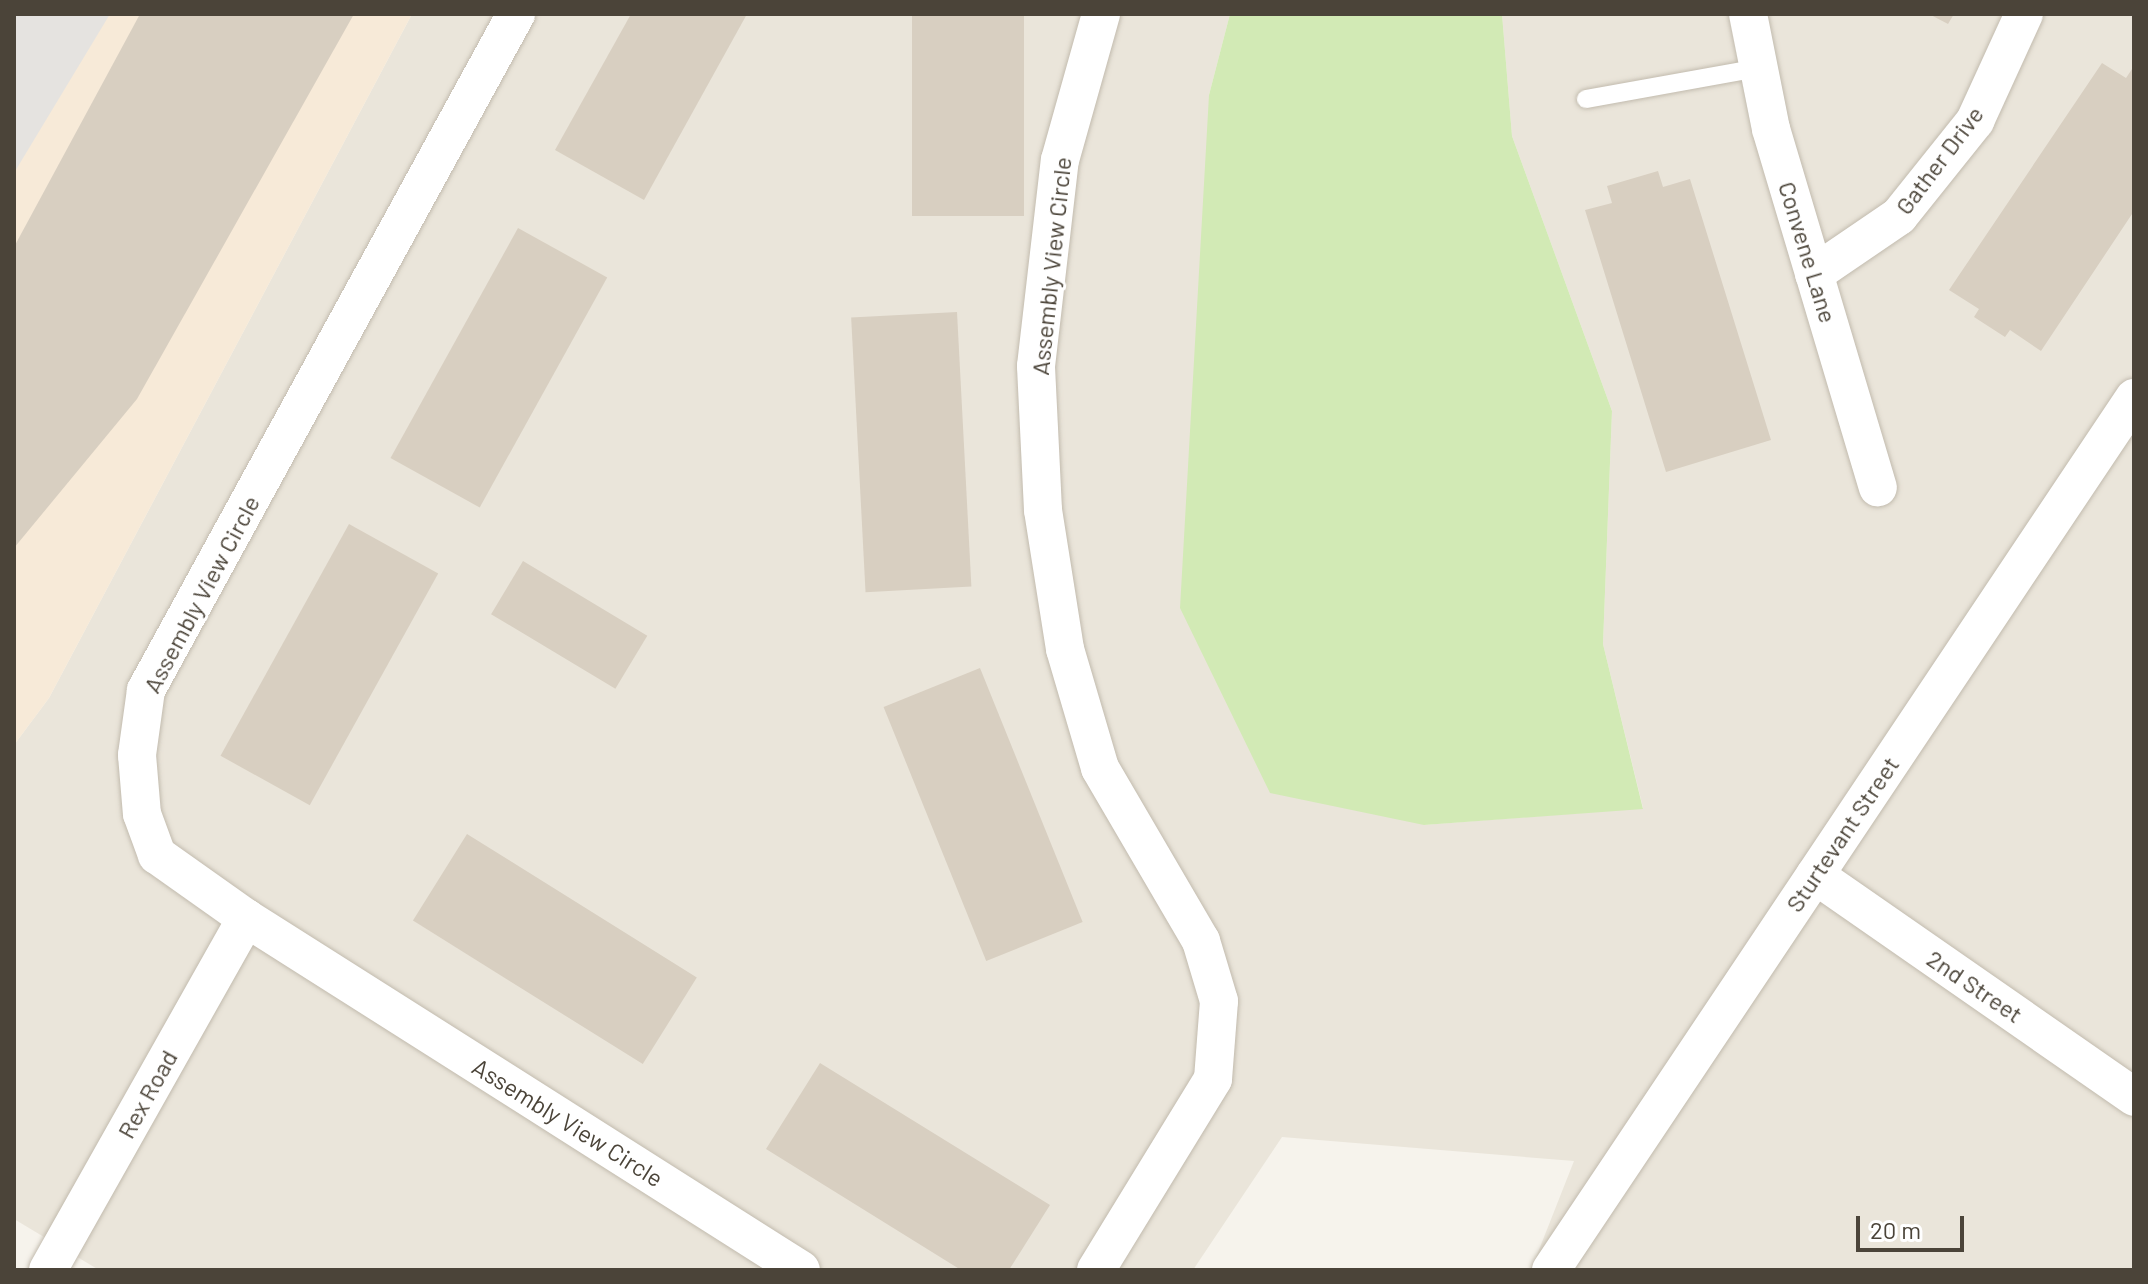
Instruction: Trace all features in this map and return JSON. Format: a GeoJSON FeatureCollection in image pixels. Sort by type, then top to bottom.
{"type":"FeatureCollection","features":[{"type":"Feature","properties":{"kind":"street","name":"Assembly View Circle"},"geometry":{"type":"LineString","coordinates":[[516,14],[146,690],[137,755],[142,814],[157,855],[246,918],[801,1270]]}},
{"type":"Feature","properties":{"kind":"street","name":"Assembly View Circle"},"geometry":{"type":"LineString","coordinates":[[1096,1270],[1213,1079],[1219,1001],[1201,941],[1100,768],[1065,649],[1043,510],[1036,366],[1060,160],[1101,14]]}},
{"type":"Feature","properties":{"kind":"street","name":"Convene Lane"},"geometry":{"type":"LineString","coordinates":[[1748,14],[1771,129],[1878,487]]}},
{"type":"Feature","properties":{"kind":"street","name":"Gather Drive"},"geometry":{"type":"LineString","coordinates":[[1814,274],[1899,216],[1908,205],[1975,121],[2024,14]]}},
{"type":"Feature","properties":{"kind":"street","name":"Sturtevant Street"},"geometry":{"type":"LineString","coordinates":[[1551,1270],[2134,398]]}},
{"type":"Feature","properties":{"kind":"street","name":"2nd Street"},"geometry":{"type":"LineString","coordinates":[[1815,875],[2134,1097]]}},
{"type":"Feature","properties":{"kind":"street","name":"Rex Road"},"geometry":{"type":"LineString","coordinates":[[48,1270],[246,918]]}},
{"type":"Feature","properties":{"kind":"lane"},"geometry":{"type":"LineString","coordinates":[[1586,99],[1759,68]]}},
{"type":"Feature","properties":{"kind":"shaded area"},"geometry":{"type":"Polygon","coordinates":[[[14,14],[412,14],[49,698],[14,745],[14,14]]]}},
{"type":"Feature","properties":{"kind":"shaded area"},"geometry":{"type":"Polygon","coordinates":[[[14,14],[110,14],[14,173],[14,14]]]}},
{"type":"Feature","properties":{"kind":"shaded area"},"geometry":{"type":"Polygon","coordinates":[[[412,14],[1230,14],[1209,95],[1424,825],[1643,808],[1603,644],[1612,411],[1512,136],[1502,14],[2134,14],[2134,1270],[1531,1270],[1574,1161],[1282,1137],[1193,1270],[99,1270],[14,1219],[14,745],[49,698],[412,14]]]}},
{"type":"Feature","properties":{"kind":"green space"},"geometry":{"type":"Polygon","coordinates":[[[1230,14],[1502,14],[1512,136],[1612,411],[1603,644],[1643,809],[1424,825],[1270,793],[1180,608],[1209,95],[1230,14]]]}},
{"type":"Feature","properties":{"kind":"building"},"geometry":{"type":"Polygon","coordinates":[[[140,14],[354,14],[137,399],[14,548],[14,247],[140,14]]]}},
{"type":"Feature","properties":{"kind":"building"},"geometry":{"type":"Polygon","coordinates":[[[631,14],[747,14],[644,200],[555,150],[631,14]]]}},
{"type":"Feature","properties":{"kind":"building"},"geometry":{"type":"Polygon","coordinates":[[[912,14],[1024,14],[1024,216],[912,216],[912,14]]]}},
{"type":"Feature","properties":{"kind":"building"},"geometry":{"type":"Polygon","coordinates":[[[1929,14],[1954,14],[1948,24],[1929,14]]]}},
{"type":"Feature","properties":{"kind":"building"},"geometry":{"type":"Polygon","coordinates":[[[2102,63],[2126,78],[2134,66],[2134,211],[2041,351],[2010,330],[2005,337],[1974,317],[1979,309],[1949,290],[2102,63]]]}},
{"type":"Feature","properties":{"kind":"building"},"geometry":{"type":"Polygon","coordinates":[[[1658,171],[1663,187],[1690,179],[1771,440],[1666,472],[1585,210],[1612,203],[1607,186],[1658,171]]]}},
{"type":"Feature","properties":{"kind":"building"},"geometry":{"type":"Polygon","coordinates":[[[518,228],[607,277],[480,507],[390,458],[518,228]]]}},
{"type":"Feature","properties":{"kind":"building"},"geometry":{"type":"Polygon","coordinates":[[[957,312],[971,587],[866,592],[851,318],[957,312]]]}},
{"type":"Feature","properties":{"kind":"building"},"geometry":{"type":"Polygon","coordinates":[[[349,524],[438,573],[310,805],[221,756],[349,524]]]}},
{"type":"Feature","properties":{"kind":"building"},"geometry":{"type":"Polygon","coordinates":[[[523,561],[647,636],[615,689],[491,614],[523,561]]]}},
{"type":"Feature","properties":{"kind":"building"},"geometry":{"type":"Polygon","coordinates":[[[980,668],[1083,922],[986,961],[884,707],[980,668]]]}},
{"type":"Feature","properties":{"kind":"building"},"geometry":{"type":"Polygon","coordinates":[[[467,834],[697,978],[643,1064],[413,921],[467,834]]]}},
{"type":"Feature","properties":{"kind":"building"},"geometry":{"type":"Polygon","coordinates":[[[820,1063],[1050,1205],[1009,1270],[961,1270],[766,1149],[820,1063]]]}}]}
